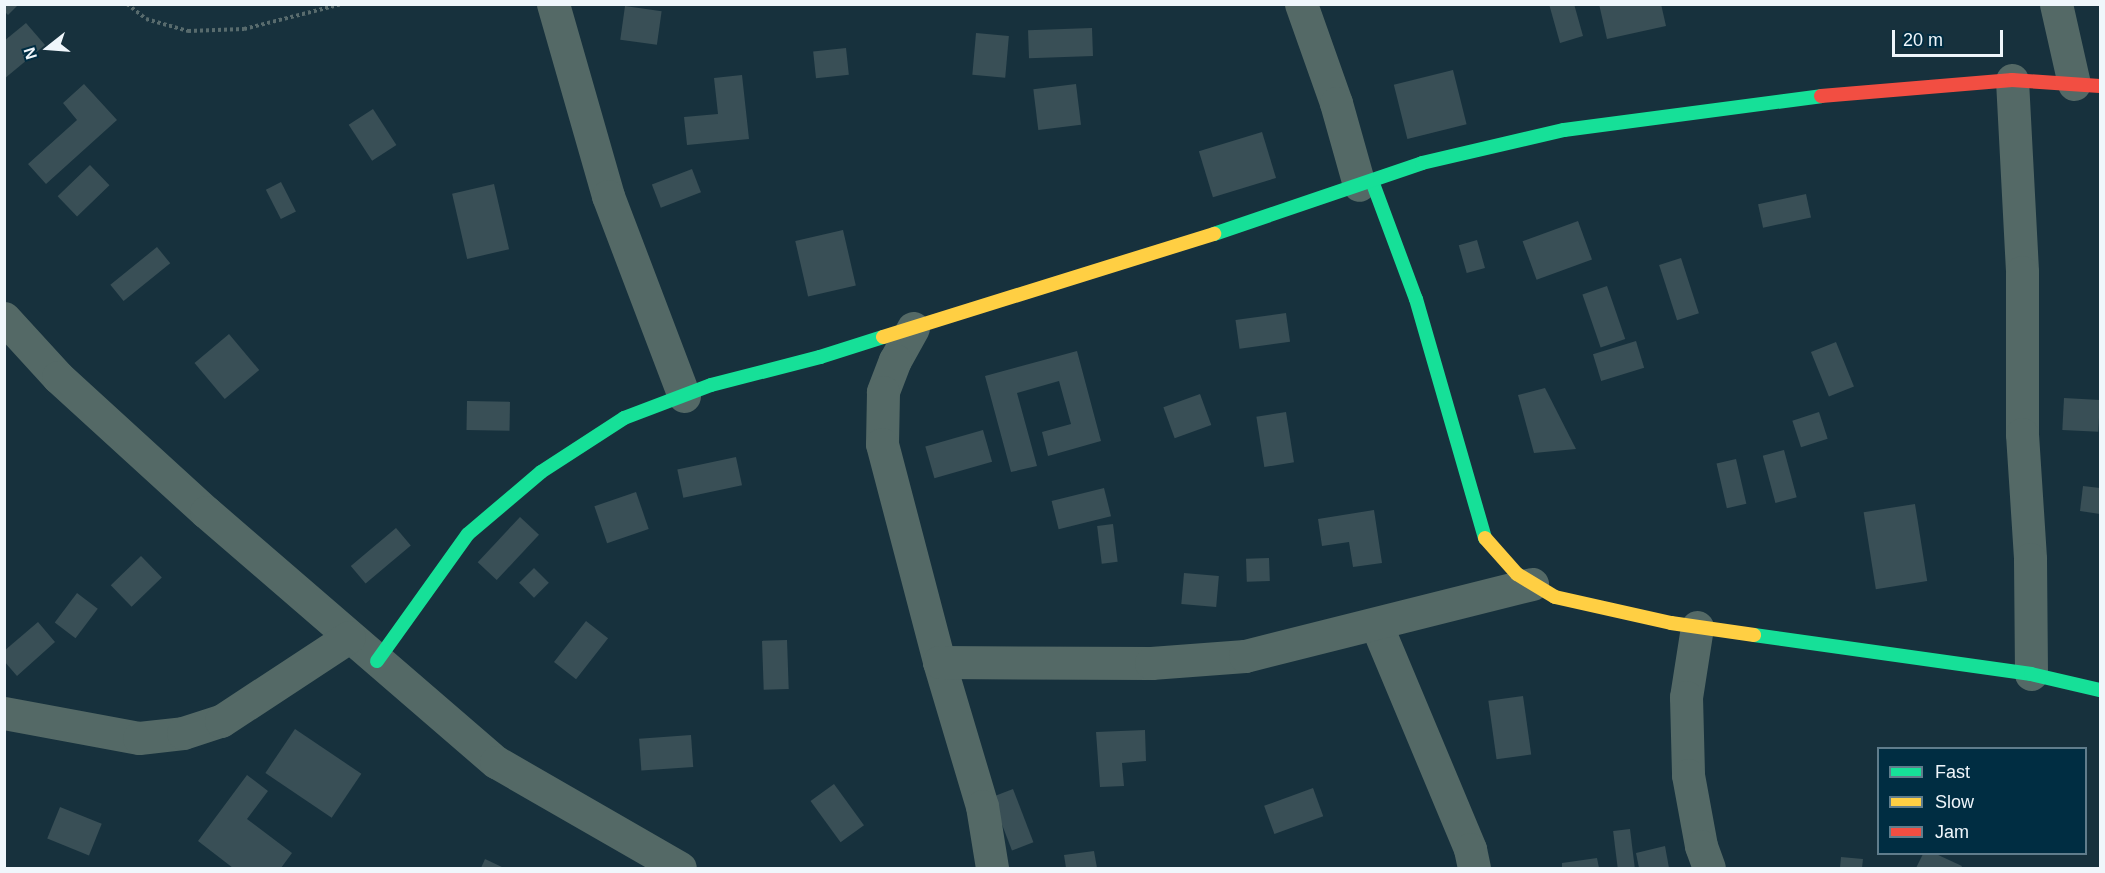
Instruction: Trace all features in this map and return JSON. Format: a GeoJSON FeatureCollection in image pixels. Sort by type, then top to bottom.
{"type":"FeatureCollection","features":[{"type":"Feature","properties":{"kind":"street"},"geometry":{"type":"LineString","coordinates":[[553,4],[608,196],[684,396]]}},
{"type":"Feature","properties":{"kind":"street"},"geometry":{"type":"LineString","coordinates":[[1301,4],[1365,183],[1416,299],[1483,536],[1517,574],[1555,597],[1697,627],[2031,674],[2100,690]]}},
{"type":"Feature","properties":{"kind":"street"},"geometry":{"type":"LineString","coordinates":[[377,662],[468,534],[541,472],[624,418],[711,385],[820,357],[1062,279],[1226,230],[1422,164],[1564,130],[1823,96],[2012,80],[2087,85],[2056,4]]}},
{"type":"Feature","properties":{"kind":"street"},"geometry":{"type":"LineString","coordinates":[[2012,80],[2022,272],[2022,434],[2030,559],[2031,674]]}},
{"type":"Feature","properties":{"kind":"street"},"geometry":{"type":"LineString","coordinates":[[4,318],[67,385],[377,662],[496,762],[680,868]]}},
{"type":"Feature","properties":{"kind":"street"},"geometry":{"type":"LineString","coordinates":[[913,328],[895,360],[883,392],[882,444],[939,662],[982,806],[992,868]]}},
{"type":"Feature","properties":{"kind":"street"},"geometry":{"type":"LineString","coordinates":[[939,662],[1152,663],[1245,656],[1532,584]]}},
{"type":"Feature","properties":{"kind":"street"},"geometry":{"type":"LineString","coordinates":[[1376,624],[1470,849],[1474,868]]}},
{"type":"Feature","properties":{"kind":"street"},"geometry":{"type":"LineString","coordinates":[[1697,627],[1686,697],[1688,775],[1701,846],[1709,868]]}},
{"type":"Feature","properties":{"kind":"street"},"geometry":{"type":"LineString","coordinates":[[4,713],[138,738],[183,733],[221,721],[349,637]]}},
{"type":"Feature","properties":{"kind":"path"},"geometry":{"type":"LineString","coordinates":[[127,4],[146,19],[188,31],[244,29],[342,4]]}},
{"type":"Feature","properties":{"kind":"building"},"geometry":{"type":"Polygon","coordinates":[[[4,4],[19,4],[8,15],[4,11],[4,4]]]}},
{"type":"Feature","properties":{"kind":"building"},"geometry":{"type":"Polygon","coordinates":[[[1549,4],[1574,4],[1583,36],[1560,43],[1549,4]]]}},
{"type":"Feature","properties":{"kind":"building"},"geometry":{"type":"Polygon","coordinates":[[[1599,4],[1661,4],[1666,26],[1607,39],[1599,4]]]}},
{"type":"Feature","properties":{"kind":"building"},"geometry":{"type":"Polygon","coordinates":[[[625,6],[662,11],[657,45],[620,40],[625,6]]]}},
{"type":"Feature","properties":{"kind":"building"},"geometry":{"type":"Polygon","coordinates":[[[26,23],[45,45],[4,79],[4,41],[26,23]]]}},
{"type":"Feature","properties":{"kind":"building"},"geometry":{"type":"Polygon","coordinates":[[[1092,28],[1093,56],[1029,58],[1028,30],[1092,28]]]}},
{"type":"Feature","properties":{"kind":"building"},"geometry":{"type":"Polygon","coordinates":[[[976,33],[1009,36],[1005,78],[972,75],[976,33]]]}},
{"type":"Feature","properties":{"kind":"building"},"geometry":{"type":"Polygon","coordinates":[[[846,48],[849,75],[816,78],[813,51],[846,48]]]}},
{"type":"Feature","properties":{"kind":"building"},"geometry":{"type":"Polygon","coordinates":[[[1453,70],[1467,124],[1407,139],[1394,85],[1453,70]]]}},
{"type":"Feature","properties":{"kind":"building"},"geometry":{"type":"Polygon","coordinates":[[[742,75],[749,139],[687,145],[684,117],[718,114],[714,78],[742,75]]]}},
{"type":"Feature","properties":{"kind":"building"},"geometry":{"type":"Polygon","coordinates":[[[84,84],[117,120],[46,184],[28,164],[77,120],[63,103],[84,84]]]}},
{"type":"Feature","properties":{"kind":"building"},"geometry":{"type":"Polygon","coordinates":[[[1076,84],[1081,125],[1038,130],[1033,89],[1076,84]]]}},
{"type":"Feature","properties":{"kind":"building"},"geometry":{"type":"Polygon","coordinates":[[[373,109],[396,145],[372,161],[349,125],[373,109]]]}},
{"type":"Feature","properties":{"kind":"building"},"geometry":{"type":"Polygon","coordinates":[[[1262,132],[1276,178],[1213,197],[1199,151],[1262,132]]]}},
{"type":"Feature","properties":{"kind":"building"},"geometry":{"type":"Polygon","coordinates":[[[90,165],[109,185],[77,216],[58,196],[90,165]]]}},
{"type":"Feature","properties":{"kind":"building"},"geometry":{"type":"Polygon","coordinates":[[[692,169],[701,192],[661,208],[652,184],[692,169]]]}},
{"type":"Feature","properties":{"kind":"building"},"geometry":{"type":"Polygon","coordinates":[[[281,182],[296,211],[281,219],[266,190],[281,182]]]}},
{"type":"Feature","properties":{"kind":"building"},"geometry":{"type":"Polygon","coordinates":[[[494,184],[509,249],[467,259],[452,194],[494,184]]]}},
{"type":"Feature","properties":{"kind":"building"},"geometry":{"type":"Polygon","coordinates":[[[1806,194],[1811,217],[1763,228],[1758,204],[1806,194]]]}},
{"type":"Feature","properties":{"kind":"building"},"geometry":{"type":"Polygon","coordinates":[[[1578,221],[1592,260],[1537,280],[1523,241],[1578,221]]]}},
{"type":"Feature","properties":{"kind":"building"},"geometry":{"type":"Polygon","coordinates":[[[843,230],[856,286],[808,297],[795,241],[843,230]]]}},
{"type":"Feature","properties":{"kind":"building"},"geometry":{"type":"Polygon","coordinates":[[[1477,240],[1485,268],[1467,273],[1459,245],[1477,240]]]}},
{"type":"Feature","properties":{"kind":"building"},"geometry":{"type":"Polygon","coordinates":[[[157,247],[170,263],[124,301],[110,285],[157,247]]]}},
{"type":"Feature","properties":{"kind":"building"},"geometry":{"type":"Polygon","coordinates":[[[1681,258],[1699,313],[1677,320],[1659,265],[1681,258]]]}},
{"type":"Feature","properties":{"kind":"building"},"geometry":{"type":"Polygon","coordinates":[[[1607,286],[1625,339],[1601,347],[1582,294],[1607,286]]]}},
{"type":"Feature","properties":{"kind":"building"},"geometry":{"type":"Polygon","coordinates":[[[1286,313],[1290,342],[1240,349],[1235,320],[1286,313]]]}},
{"type":"Feature","properties":{"kind":"building"},"geometry":{"type":"Polygon","coordinates":[[[229,334],[259,370],[225,399],[195,363],[229,334]]]}},
{"type":"Feature","properties":{"kind":"building"},"geometry":{"type":"Polygon","coordinates":[[[1636,341],[1644,368],[1601,381],[1593,354],[1636,341]]]}},
{"type":"Feature","properties":{"kind":"building"},"geometry":{"type":"Polygon","coordinates":[[[1836,342],[1854,387],[1829,397],[1811,352],[1836,342]]]}},
{"type":"Feature","properties":{"kind":"building"},"geometry":{"type":"Polygon","coordinates":[[[1077,351],[1101,441],[1048,456],[1042,432],[1071,424],[1059,381],[1017,393],[1037,466],[1011,472],[985,376],[1077,351]]]}},
{"type":"Feature","properties":{"kind":"building"},"geometry":{"type":"Polygon","coordinates":[[[1545,388],[1576,449],[1534,453],[1518,395],[1545,388]]]}},
{"type":"Feature","properties":{"kind":"building"},"geometry":{"type":"Polygon","coordinates":[[[1200,394],[1211,425],[1175,438],[1163,407],[1200,394]]]}},
{"type":"Feature","properties":{"kind":"building"},"geometry":{"type":"Polygon","coordinates":[[[2064,398],[2100,400],[2098,432],[2062,430],[2064,398]]]}},
{"type":"Feature","properties":{"kind":"building"},"geometry":{"type":"Polygon","coordinates":[[[467,401],[510,402],[509,431],[466,430],[467,401]]]}},
{"type":"Feature","properties":{"kind":"building"},"geometry":{"type":"Polygon","coordinates":[[[1286,412],[1294,462],[1264,467],[1256,417],[1286,412]]]}},
{"type":"Feature","properties":{"kind":"building"},"geometry":{"type":"Polygon","coordinates":[[[1819,412],[1828,439],[1801,447],[1792,421],[1819,412]]]}},
{"type":"Feature","properties":{"kind":"building"},"geometry":{"type":"Polygon","coordinates":[[[983,430],[992,462],[934,478],[925,447],[983,430]]]}},
{"type":"Feature","properties":{"kind":"building"},"geometry":{"type":"Polygon","coordinates":[[[1784,450],[1797,497],[1775,503],[1763,456],[1784,450]]]}},
{"type":"Feature","properties":{"kind":"building"},"geometry":{"type":"Polygon","coordinates":[[[736,457],[742,485],[683,498],[677,469],[736,457]]]}},
{"type":"Feature","properties":{"kind":"building"},"geometry":{"type":"Polygon","coordinates":[[[1736,459],[1746,504],[1727,508],[1717,463],[1736,459]]]}},
{"type":"Feature","properties":{"kind":"building"},"geometry":{"type":"Polygon","coordinates":[[[2083,486],[2100,488],[2100,514],[2080,511],[2083,486]]]}},
{"type":"Feature","properties":{"kind":"building"},"geometry":{"type":"Polygon","coordinates":[[[1104,488],[1111,516],[1059,529],[1052,501],[1104,488]]]}},
{"type":"Feature","properties":{"kind":"building"},"geometry":{"type":"Polygon","coordinates":[[[636,492],[649,529],[607,543],[594,506],[636,492]]]}},
{"type":"Feature","properties":{"kind":"building"},"geometry":{"type":"Polygon","coordinates":[[[1915,504],[1927,581],[1876,589],[1864,512],[1915,504]]]}},
{"type":"Feature","properties":{"kind":"building"},"geometry":{"type":"Polygon","coordinates":[[[1374,510],[1382,563],[1353,567],[1349,542],[1322,546],[1318,519],[1374,510]]]}},
{"type":"Feature","properties":{"kind":"building"},"geometry":{"type":"Polygon","coordinates":[[[520,517],[539,535],[497,580],[478,562],[520,517]]]}},
{"type":"Feature","properties":{"kind":"building"},"geometry":{"type":"Polygon","coordinates":[[[1113,524],[1118,562],[1102,564],[1097,526],[1113,524]]]}},
{"type":"Feature","properties":{"kind":"building"},"geometry":{"type":"Polygon","coordinates":[[[396,528],[411,546],[366,584],[351,566],[396,528]]]}},
{"type":"Feature","properties":{"kind":"building"},"geometry":{"type":"Polygon","coordinates":[[[141,556],[162,578],[132,607],[111,585],[141,556]]]}},
{"type":"Feature","properties":{"kind":"building"},"geometry":{"type":"Polygon","coordinates":[[[1269,558],[1270,581],[1247,582],[1246,559],[1269,558]]]}},
{"type":"Feature","properties":{"kind":"building"},"geometry":{"type":"Polygon","coordinates":[[[534,568],[549,583],[534,598],[519,583],[534,568]]]}},
{"type":"Feature","properties":{"kind":"building"},"geometry":{"type":"Polygon","coordinates":[[[1184,573],[1219,576],[1216,607],[1181,604],[1184,573]]]}},
{"type":"Feature","properties":{"kind":"building"},"geometry":{"type":"Polygon","coordinates":[[[77,593],[98,609],[75,638],[55,623],[77,593]]]}},
{"type":"Feature","properties":{"kind":"building"},"geometry":{"type":"Polygon","coordinates":[[[586,621],[608,638],[576,679],[554,662],[586,621]]]}},
{"type":"Feature","properties":{"kind":"building"},"geometry":{"type":"Polygon","coordinates":[[[38,622],[55,642],[17,676],[4,661],[4,651],[38,622]]]}},
{"type":"Feature","properties":{"kind":"building"},"geometry":{"type":"Polygon","coordinates":[[[787,640],[789,689],[764,690],[762,641],[787,640]]]}},
{"type":"Feature","properties":{"kind":"building"},"geometry":{"type":"Polygon","coordinates":[[[1523,696],[1531,754],[1497,759],[1488,701],[1523,696]]]}},
{"type":"Feature","properties":{"kind":"building"},"geometry":{"type":"Polygon","coordinates":[[[295,729],[361,774],[332,818],[265,773],[295,729]]]}},
{"type":"Feature","properties":{"kind":"building"},"geometry":{"type":"Polygon","coordinates":[[[1145,730],[1146,761],[1122,763],[1124,786],[1100,787],[1096,732],[1145,730]]]}},
{"type":"Feature","properties":{"kind":"building"},"geometry":{"type":"Polygon","coordinates":[[[691,735],[693,767],[641,771],[639,739],[691,735]]]}},
{"type":"Feature","properties":{"kind":"building"},"geometry":{"type":"Polygon","coordinates":[[[247,775],[268,791],[247,819],[292,853],[281,868],[233,868],[198,841],[247,775]]]}},
{"type":"Feature","properties":{"kind":"building"},"geometry":{"type":"Polygon","coordinates":[[[834,784],[864,825],[841,842],[811,801],[834,784]]]}},
{"type":"Feature","properties":{"kind":"building"},"geometry":{"type":"Polygon","coordinates":[[[1313,788],[1323,816],[1274,834],[1264,806],[1313,788]]]}},
{"type":"Feature","properties":{"kind":"building"},"geometry":{"type":"Polygon","coordinates":[[[1013,789],[1033,842],[1012,850],[992,797],[1013,789]]]}},
{"type":"Feature","properties":{"kind":"building"},"geometry":{"type":"Polygon","coordinates":[[[60,807],[102,824],[89,855],[47,839],[60,807]]]}},
{"type":"Feature","properties":{"kind":"building"},"geometry":{"type":"Polygon","coordinates":[[[1630,829],[1635,868],[1618,868],[1613,831],[1630,829]]]}},
{"type":"Feature","properties":{"kind":"building"},"geometry":{"type":"Polygon","coordinates":[[[1665,846],[1669,868],[1639,868],[1636,853],[1665,846]]]}},
{"type":"Feature","properties":{"kind":"building"},"geometry":{"type":"Polygon","coordinates":[[[1094,851],[1097,868],[1066,868],[1064,855],[1094,851]]]}},
{"type":"Feature","properties":{"kind":"building"},"geometry":{"type":"Polygon","coordinates":[[[1922,855],[1938,855],[1962,866],[1961,868],[1916,868],[1922,855]]]}},
{"type":"Feature","properties":{"kind":"building"},"geometry":{"type":"Polygon","coordinates":[[[1841,857],[1863,859],[1862,868],[1840,868],[1841,857]]]}},
{"type":"Feature","properties":{"kind":"building"},"geometry":{"type":"Polygon","coordinates":[[[1597,858],[1599,868],[1562,868],[1562,863],[1597,858]]]}},
{"type":"Feature","properties":{"kind":"building"},"geometry":{"type":"Polygon","coordinates":[[[485,859],[504,868],[481,868],[485,859]]]}},
{"type":"Feature","properties":{"kind":"traffic: fast"},"geometry":{"type":"LineString","coordinates":[[1214,234],[1422,163],[1564,130],[1821,96]]}},
{"type":"Feature","properties":{"kind":"traffic: fast"},"geometry":{"type":"LineString","coordinates":[[1372,181],[1416,299],[1485,538]]}},
{"type":"Feature","properties":{"kind":"traffic: fast"},"geometry":{"type":"LineString","coordinates":[[377,661],[468,534],[541,472],[624,418],[711,385],[820,357],[883,337]]}},
{"type":"Feature","properties":{"kind":"traffic: fast"},"geometry":{"type":"LineString","coordinates":[[1754,635],[2031,674],[2100,690]]}},
{"type":"Feature","properties":{"kind":"traffic: slow"},"geometry":{"type":"LineString","coordinates":[[883,337],[1214,234]]}},
{"type":"Feature","properties":{"kind":"traffic: slow"},"geometry":{"type":"LineString","coordinates":[[1485,538],[1517,574],[1555,597],[1671,623],[1754,635]]}},
{"type":"Feature","properties":{"kind":"traffic: jam"},"geometry":{"type":"LineString","coordinates":[[1821,96],[2012,80],[2100,86]]}}]}
